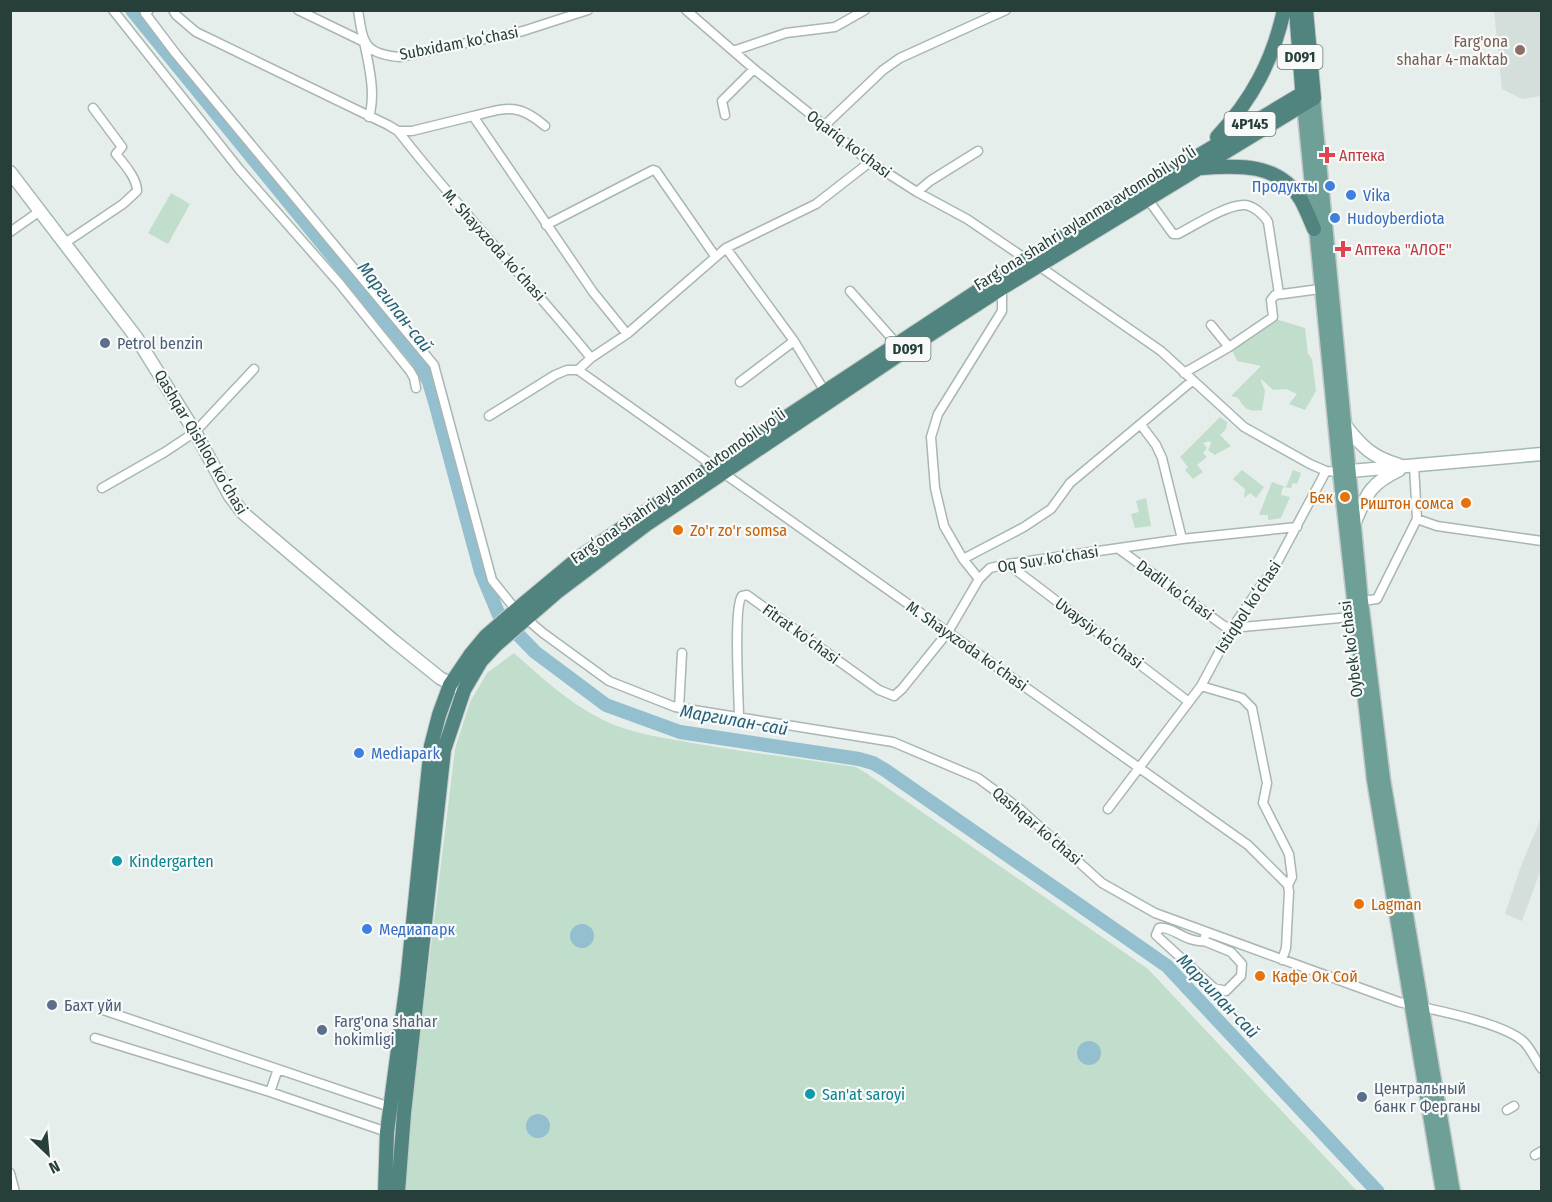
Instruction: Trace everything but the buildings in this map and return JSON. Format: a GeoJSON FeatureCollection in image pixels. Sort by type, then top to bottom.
{"type":"FeatureCollection","features":[{"type":"Feature","properties":{"kind":"highway","name":"D091"},"geometry":{"type":"LineString","coordinates":[[1192,165],[1248,100],[1272,52],[1284,10]]}},
{"type":"Feature","properties":{"kind":"highway","name":"D091"},"geometry":{"type":"LineString","coordinates":[[1296,10],[1308,95]]}},
{"type":"Feature","properties":{"kind":"highway","name":"D091"},"geometry":{"type":"LineString","coordinates":[[1306,10],[1308,95]]}},
{"type":"Feature","properties":{"kind":"highway","name":"4P145"},"geometry":{"type":"LineString","coordinates":[[1192,165],[1308,95]]}},
{"type":"Feature","properties":{"kind":"highway","name":"Fargʻona shahri aylanma avtomobil yoʻli"},"geometry":{"type":"LineString","coordinates":[[398,1191],[431,746],[439,715],[457,687],[471,654],[491,641],[581,556],[1147,198],[1192,165]]}},
{"type":"Feature","properties":{"kind":"highway","name":"Fargʻona shahri aylanma avtomobil yoʻli"},"geometry":{"type":"LineString","coordinates":[[717,470],[824,390],[1026,259],[1192,165]]}},
{"type":"Feature","properties":{"kind":"highway"},"geometry":{"type":"LineString","coordinates":[[1192,165],[1245,165],[1278,176],[1300,199],[1314,229]]}},
{"type":"Feature","properties":{"kind":"highway","name":"Fargʻona shahri aylanma avtomobil yoʻli"},"geometry":{"type":"LineString","coordinates":[[385,1191],[390,1107],[416,951]]}},
{"type":"Feature","properties":{"kind":"main road","name":"Oybek ko‘chasi"},"geometry":{"type":"LineString","coordinates":[[1308,95],[1314,229],[1338,471],[1373,780],[1455,1191]]}},
{"type":"Feature","properties":{"kind":"main road","name":"Oybek ko‘chasi"},"geometry":{"type":"LineString","coordinates":[[1308,95],[1345,425],[1338,471],[1355,522],[1383,779],[1418,1006],[1442,1191]]}},
{"type":"Feature","properties":{"kind":"main road","name":"Qashqar Qishloq koʻchasi"},"geometry":{"type":"LineString","coordinates":[[10,172],[136,337],[195,432],[230,496],[249,521],[394,641],[457,687]]}},
{"type":"Feature","properties":{"kind":"main road"},"geometry":{"type":"LineString","coordinates":[[1345,425],[1362,446],[1372,454],[1410,467]]}},
{"type":"Feature","properties":{"kind":"main road"},"geometry":{"type":"LineString","coordinates":[[1338,471],[1410,467],[1542,454]]}},
{"type":"Feature","properties":{"kind":"main road"},"geometry":{"type":"LineString","coordinates":[[1355,522],[1373,486],[1410,467]]}},
{"type":"Feature","properties":{"kind":"street"},"geometry":{"type":"LineString","coordinates":[[113,10],[239,169],[340,284],[410,371],[417,388]]}},
{"type":"Feature","properties":{"kind":"street"},"geometry":{"type":"LineString","coordinates":[[173,10],[196,32],[398,131],[412,130],[506,109],[523,110],[545,126]]}},
{"type":"Feature","properties":{"kind":"street","name":"Subxidam koʻchasi"},"geometry":{"type":"LineString","coordinates":[[298,10],[364,42],[370,48],[388,56],[400,57],[523,31],[588,10]]}},
{"type":"Feature","properties":{"kind":"street"},"geometry":{"type":"LineString","coordinates":[[358,10],[370,75],[372,107],[369,117]]}},
{"type":"Feature","properties":{"kind":"street","name":"Oqariq ko'chasi"},"geometry":{"type":"LineString","coordinates":[[686,10],[754,69],[870,162],[917,192],[967,219],[1026,259]]}},
{"type":"Feature","properties":{"kind":"street"},"geometry":{"type":"LineString","coordinates":[[733,51],[786,33],[835,27],[865,10]]}},
{"type":"Feature","properties":{"kind":"street"},"geometry":{"type":"LineString","coordinates":[[824,126],[883,70],[900,58],[1006,10]]}},
{"type":"Feature","properties":{"kind":"street","name":"Qashqar koʻchasi"},"geometry":{"type":"LineString","coordinates":[[145,11],[191,72],[434,365],[492,580],[517,617],[609,681],[679,708],[893,742],[978,778],[1020,809],[1102,883],[1155,913],[1205,936],[1418,1006],[1510,1032],[1526,1043],[1542,1070]]}},
{"type":"Feature","properties":{"kind":"street"},"geometry":{"type":"LineString","coordinates":[[725,115],[722,101],[754,69]]}},
{"type":"Feature","properties":{"kind":"street"},"geometry":{"type":"LineString","coordinates":[[65,243],[123,204],[137,191],[138,187],[116,154],[122,147],[93,108]]}},
{"type":"Feature","properties":{"kind":"street"},"geometry":{"type":"LineString","coordinates":[[473,116],[593,292],[627,334]]}},
{"type":"Feature","properties":{"kind":"street","name":"M. Shayxzoda koʻchasi"},"geometry":{"type":"LineString","coordinates":[[398,131],[434,178],[546,303],[591,358]]}},
{"type":"Feature","properties":{"kind":"street"},"geometry":{"type":"LineString","coordinates":[[917,192],[930,181],[978,151]]}},
{"type":"Feature","properties":{"kind":"street"},"geometry":{"type":"LineString","coordinates":[[489,416],[555,375],[567,370],[578,370],[591,358],[627,334],[726,248],[816,204],[870,162]]}},
{"type":"Feature","properties":{"kind":"street"},"geometry":{"type":"LineString","coordinates":[[546,225],[653,170],[656,171],[715,256]]}},
{"type":"Feature","properties":{"kind":"street"},"geometry":{"type":"LineString","coordinates":[[1147,198],[1173,234],[1178,234],[1222,212],[1242,205],[1249,206],[1264,216],[1268,222],[1279,294]]}},
{"type":"Feature","properties":{"kind":"street"},"geometry":{"type":"LineString","coordinates":[[10,232],[40,211]]}},
{"type":"Feature","properties":{"kind":"street"},"geometry":{"type":"LineString","coordinates":[[726,248],[794,341],[824,390]]}},
{"type":"Feature","properties":{"kind":"street"},"geometry":{"type":"LineString","coordinates":[[1038,267],[1161,351],[1245,427],[1338,471]]}},
{"type":"Feature","properties":{"kind":"street","name":"Oq Suv koʻchasi"},"geometry":{"type":"LineString","coordinates":[[1002,288],[1002,311],[939,414],[931,437],[934,488],[944,526],[963,559],[979,579],[990,568],[1008,564],[1182,539],[1297,527]]}},
{"type":"Feature","properties":{"kind":"street"},"geometry":{"type":"LineString","coordinates":[[1184,373],[1229,347],[1273,317],[1271,300],[1275,295],[1320,289]]}},
{"type":"Feature","properties":{"kind":"street"},"geometry":{"type":"LineString","coordinates":[[850,291],[896,343]]}},
{"type":"Feature","properties":{"kind":"street"},"geometry":{"type":"LineString","coordinates":[[1211,325],[1229,347]]}},
{"type":"Feature","properties":{"kind":"street"},"geometry":{"type":"LineString","coordinates":[[740,382],[794,341]]}},
{"type":"Feature","properties":{"kind":"street"},"geometry":{"type":"LineString","coordinates":[[102,488],[195,432],[254,369]]}},
{"type":"Feature","properties":{"kind":"street","name":"M. Shayxzoda koʻchasi"},"geometry":{"type":"LineString","coordinates":[[578,370],[1248,845],[1288,885]]}},
{"type":"Feature","properties":{"kind":"street"},"geometry":{"type":"LineString","coordinates":[[963,559],[1024,527],[1051,509],[1070,483],[1192,381]]}},
{"type":"Feature","properties":{"kind":"street"},"geometry":{"type":"LineString","coordinates":[[1141,425],[1156,445],[1162,458],[1182,539]]}},
{"type":"Feature","properties":{"kind":"street"},"geometry":{"type":"LineString","coordinates":[[1362,602],[1377,599],[1417,519],[1410,467]]}},
{"type":"Feature","properties":{"kind":"street","name":"Istiqbol koʻchasi"},"geometry":{"type":"LineString","coordinates":[[1108,809],[1201,686],[1232,628],[1272,572],[1297,527],[1338,471]]}},
{"type":"Feature","properties":{"kind":"street"},"geometry":{"type":"LineString","coordinates":[[1417,519],[1437,526],[1542,541]]}},
{"type":"Feature","properties":{"kind":"street","name":"Dadil koʻchasi"},"geometry":{"type":"LineString","coordinates":[[1119,549],[1224,626],[1232,628],[1340,618]]}},
{"type":"Feature","properties":{"kind":"street","name":"Uvaysiy koʻchasi"},"geometry":{"type":"LineString","coordinates":[[1008,564],[1190,702]]}},
{"type":"Feature","properties":{"kind":"street"},"geometry":{"type":"LineString","coordinates":[[948,632],[979,579]]}},
{"type":"Feature","properties":{"kind":"street","name":"Fitrat koʻchasi"},"geometry":{"type":"LineString","coordinates":[[739,718],[737,623],[739,599],[742,596],[747,595],[888,695],[894,696],[902,689],[948,632]]}},
{"type":"Feature","properties":{"kind":"street"},"geometry":{"type":"LineString","coordinates":[[679,708],[682,653]]}},
{"type":"Feature","properties":{"kind":"street"},"geometry":{"type":"LineString","coordinates":[[1201,686],[1242,698],[1252,708],[1267,783],[1262,801],[1289,854],[1292,877],[1288,885],[1290,892],[1286,948],[1282,960]]}},
{"type":"Feature","properties":{"kind":"street"},"geometry":{"type":"LineString","coordinates":[[1165,927],[1187,939],[1205,936],[1231,952],[1242,963],[1241,976],[1226,991],[1214,988],[1156,935],[1160,928],[1165,927]]}},
{"type":"Feature","properties":{"kind":"street"},"geometry":{"type":"LineString","coordinates":[[103,1010],[390,1107]]}},
{"type":"Feature","properties":{"kind":"street"},"geometry":{"type":"LineString","coordinates":[[95,1038],[270,1092],[387,1132]]}},
{"type":"Feature","properties":{"kind":"street"},"geometry":{"type":"LineString","coordinates":[[270,1092],[278,1069]]}},
{"type":"Feature","properties":{"kind":"street"},"geometry":{"type":"LineString","coordinates":[[10,1173],[15,1191]]}},
{"type":"Feature","properties":{"kind":"shaded area","name":"Farg'ona shahar 4-maktab"},"geometry":{"type":"Polygon","coordinates":[[[1494,11],[1541,11],[1541,96],[1522,99],[1502,89],[1494,11]]]}},
{"type":"Feature","properties":{"kind":"shaded area"},"geometry":{"type":"Polygon","coordinates":[[[1541,818],[1541,869],[1522,921],[1505,914],[1521,866],[1541,818]]]}},
{"type":"Feature","properties":{"kind":"green space"},"geometry":{"type":"Polygon","coordinates":[[[171,193],[190,204],[168,244],[148,233],[171,193]]]}},
{"type":"Feature","properties":{"kind":"green space"},"geometry":{"type":"Polygon","coordinates":[[[1272,318],[1305,328],[1316,391],[1305,410],[1289,404],[1297,394],[1286,389],[1273,390],[1260,378],[1265,391],[1262,410],[1247,409],[1238,398],[1231,396],[1261,366],[1237,361],[1231,348],[1272,318]]]}},
{"type":"Feature","properties":{"kind":"green space"},"geometry":{"type":"Polygon","coordinates":[[[1220,417],[1227,422],[1226,429],[1220,435],[1231,446],[1215,455],[1208,450],[1210,441],[1203,443],[1207,448],[1203,453],[1207,457],[1197,465],[1203,472],[1193,479],[1185,470],[1188,467],[1180,457],[1220,417]]]}},
{"type":"Feature","properties":{"kind":"green space"},"geometry":{"type":"Polygon","coordinates":[[[1242,470],[1264,487],[1256,498],[1250,493],[1244,498],[1245,489],[1233,479],[1242,470]]]}},
{"type":"Feature","properties":{"kind":"green space"},"geometry":{"type":"Polygon","coordinates":[[[1293,470],[1301,473],[1297,484],[1293,483],[1291,488],[1283,487],[1281,495],[1290,497],[1281,518],[1268,520],[1268,515],[1259,515],[1272,482],[1286,487],[1293,470]]]}},
{"type":"Feature","properties":{"kind":"green space"},"geometry":{"type":"Polygon","coordinates":[[[1146,498],[1151,526],[1135,528],[1131,514],[1139,512],[1136,501],[1146,498]]]}},
{"type":"Feature","properties":{"kind":"green space"},"geometry":{"type":"Polygon","coordinates":[[[514,653],[577,705],[612,724],[649,735],[698,744],[856,767],[866,773],[1148,969],[1357,1191],[405,1192],[407,1143],[455,749],[470,702],[487,673],[514,653]]]}},
{"type":"Feature","properties":{"kind":"water"},"geometry":{"type":"Polygon","coordinates":[[[582,924],[590,928],[594,936],[590,944],[582,948],[574,944],[570,936],[574,928],[582,924]]]}},
{"type":"Feature","properties":{"kind":"water"},"geometry":{"type":"Polygon","coordinates":[[[1089,1041],[1097,1045],[1101,1053],[1097,1061],[1089,1065],[1081,1061],[1077,1053],[1081,1045],[1089,1041]]]}},
{"type":"Feature","properties":{"kind":"water"},"geometry":{"type":"Polygon","coordinates":[[[538,1114],[546,1118],[550,1126],[546,1134],[538,1138],[530,1134],[526,1126],[530,1118],[538,1114]]]}},
{"type":"Feature","properties":{"kind":"waterway","name":"Маргилан-сай"},"geometry":{"type":"LineString","coordinates":[[132,10],[419,362],[429,382],[435,402],[481,572],[499,615],[535,652],[606,705],[680,732],[859,759],[885,770],[1167,966],[1378,1192]]}},
{"type":"Feature","properties":{"kind":"place","name":"Farg'ona shahar 4-maktab"},"geometry":{"type":"Point","coordinates":[1520,50]}},
{"type":"Feature","properties":{"kind":"place","name":"Аптека"},"geometry":{"type":"Point","coordinates":[1327,155]}},
{"type":"Feature","properties":{"kind":"place","name":"Продукты"},"geometry":{"type":"Point","coordinates":[1330,186]}},
{"type":"Feature","properties":{"kind":"place","name":"Vika"},"geometry":{"type":"Point","coordinates":[1351,195]}},
{"type":"Feature","properties":{"kind":"place","name":"Hudoyberdiota"},"geometry":{"type":"Point","coordinates":[1335,218]}},
{"type":"Feature","properties":{"kind":"place","name":"Аптека \"АЛОЕ\""},"geometry":{"type":"Point","coordinates":[1343,249]}},
{"type":"Feature","properties":{"kind":"place","name":"Petrol benzin"},"geometry":{"type":"Point","coordinates":[105,343]}},
{"type":"Feature","properties":{"kind":"place","name":"Бек"},"geometry":{"type":"Point","coordinates":[1345,497]}},
{"type":"Feature","properties":{"kind":"place","name":"Риштон сомса"},"geometry":{"type":"Point","coordinates":[1466,503]}},
{"type":"Feature","properties":{"kind":"place","name":"Zo'r zo'r somsa"},"geometry":{"type":"Point","coordinates":[678,530]}},
{"type":"Feature","properties":{"kind":"place","name":"Mediapark"},"geometry":{"type":"Point","coordinates":[359,753]}},
{"type":"Feature","properties":{"kind":"place","name":"Kindergarten"},"geometry":{"type":"Point","coordinates":[117,861]}},
{"type":"Feature","properties":{"kind":"place","name":"Lagman"},"geometry":{"type":"Point","coordinates":[1359,904]}},
{"type":"Feature","properties":{"kind":"place","name":"Медиапарк"},"geometry":{"type":"Point","coordinates":[367,929]}},
{"type":"Feature","properties":{"kind":"place","name":"Кафе Ок Сой"},"geometry":{"type":"Point","coordinates":[1260,976]}},
{"type":"Feature","properties":{"kind":"place","name":"Бахт уйи"},"geometry":{"type":"Point","coordinates":[52,1005]}},
{"type":"Feature","properties":{"kind":"place","name":"Farg'ona shahar hokimligi"},"geometry":{"type":"Point","coordinates":[322,1030]}},
{"type":"Feature","properties":{"kind":"place","name":"San'at saroyi"},"geometry":{"type":"Point","coordinates":[810,1094]}},
{"type":"Feature","properties":{"kind":"place","name":"Центральный банк г Ферганы"},"geometry":{"type":"Point","coordinates":[1362,1097]}}]}
